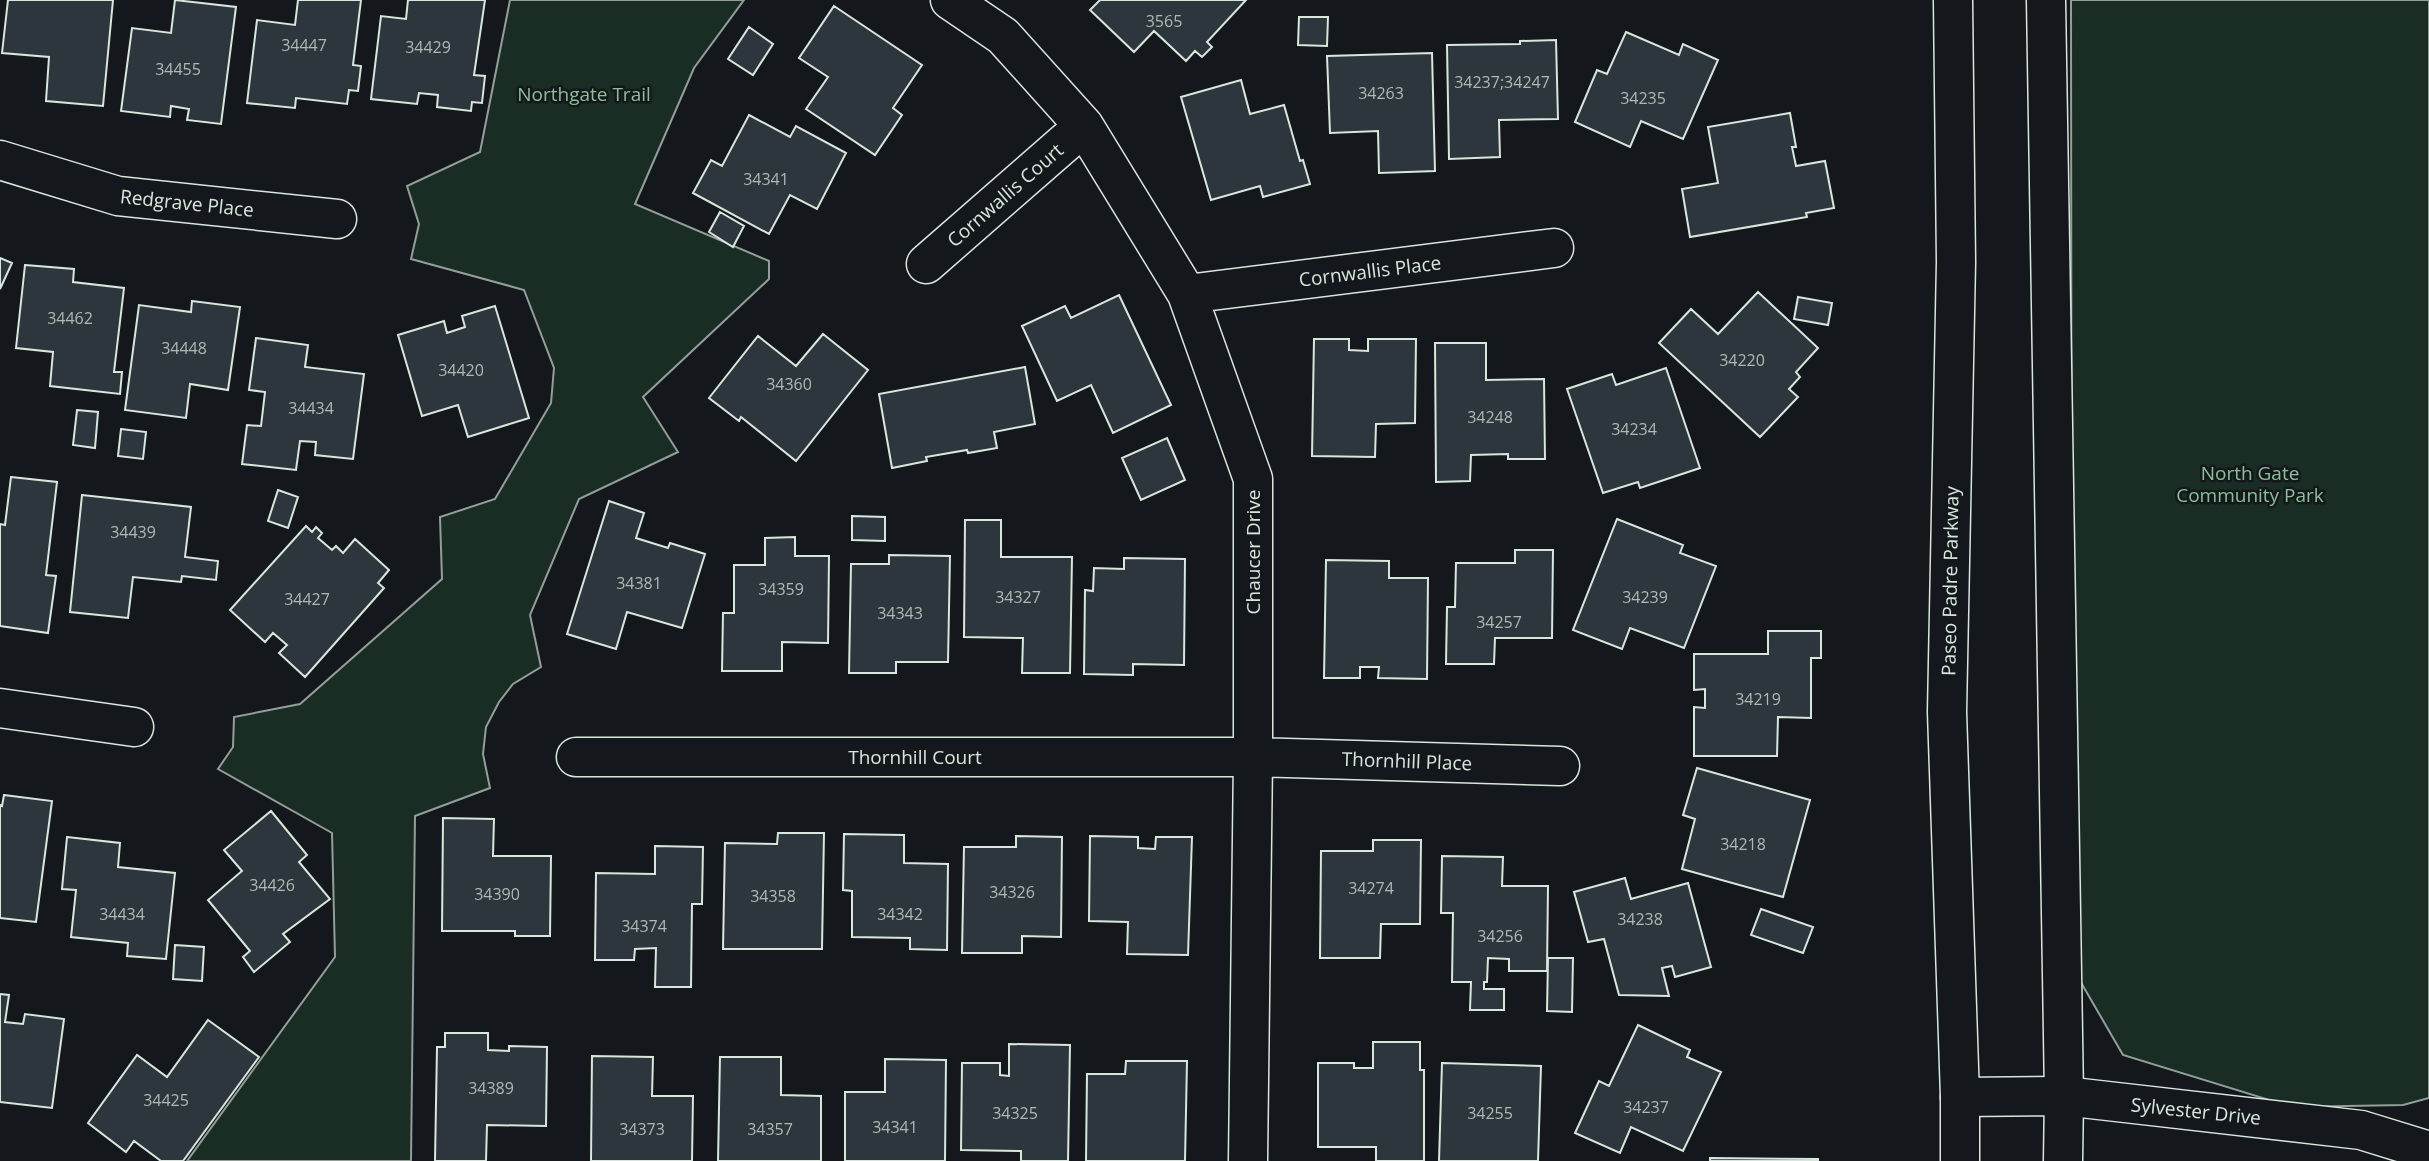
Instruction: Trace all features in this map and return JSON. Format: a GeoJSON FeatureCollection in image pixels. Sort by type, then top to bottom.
{"type":"FeatureCollection","features":[{"type":"Feature","properties":{"kind":"street","name":"Chaucer Drive"},"geometry":{"type":"LineString","coordinates":[[950,0],[1003,36],[1084,126],[1187,294],[1253,479],[1248,1161]]}},
{"type":"Feature","properties":{"kind":"street","name":"Paseo Padre Parkway"},"geometry":{"type":"LineString","coordinates":[[1953,0],[1956,262],[1947,712],[1960,1097],[1959,1161]]}},
{"type":"Feature","properties":{"kind":"street"},"geometry":{"type":"LineString","coordinates":[[2046,0],[2063,1161]]}},
{"type":"Feature","properties":{"kind":"street","name":"Cornwallis Court"},"geometry":{"type":"LineString","coordinates":[[926,264],[1084,126]]}},
{"type":"Feature","properties":{"kind":"street","name":"Redgrave Place"},"geometry":{"type":"LineString","coordinates":[[0,160],[118,197],[337,219]]}},
{"type":"Feature","properties":{"kind":"street","name":"Cornwallis Place"},"geometry":{"type":"LineString","coordinates":[[1187,294],[1554,247]]}},
{"type":"Feature","properties":{"kind":"street"},"geometry":{"type":"LineString","coordinates":[[0,708],[134,727]]}},
{"type":"Feature","properties":{"kind":"street","name":"Thornhill Court"},"geometry":{"type":"LineString","coordinates":[[576,757],[1253,757]]}},
{"type":"Feature","properties":{"kind":"street","name":"Thornhill Place"},"geometry":{"type":"LineString","coordinates":[[1253,757],[1560,766]]}},
{"type":"Feature","properties":{"kind":"street","name":"Sylvester Drive"},"geometry":{"type":"LineString","coordinates":[[1960,1097],[2064,1096],[2361,1130],[2429,1151]]}},
{"type":"Feature","properties":{"kind":"green space","name":"Northgate Trail"},"geometry":{"type":"Polygon","coordinates":[[[510,0],[744,0],[694,68],[635,204],[769,261],[769,279],[643,397],[678,452],[579,499],[530,615],[541,667],[513,684],[499,702],[486,727],[483,754],[490,788],[415,816],[411,1161],[187,1161],[335,957],[332,833],[218,769],[233,747],[234,717],[300,704],[442,579],[440,517],[495,499],[551,403],[554,368],[524,290],[411,259],[419,224],[407,186],[480,152],[510,0]]]}},
{"type":"Feature","properties":{"kind":"green space","name":"North Gate Community Park"},"geometry":{"type":"Polygon","coordinates":[[[2071,0],[2429,0],[2429,1098],[2403,1105],[2292,1107],[2123,1055],[2072,967],[2071,0]]]}},
{"type":"Feature","properties":{"kind":"building"},"geometry":{"type":"Polygon","coordinates":[[[8,0],[113,0],[103,106],[46,101],[49,57],[2,53],[8,0]]]}},
{"type":"Feature","properties":{"kind":"building"},"geometry":{"type":"Polygon","coordinates":[[[175,0],[236,7],[221,124],[187,120],[189,109],[171,106],[170,117],[121,111],[132,28],[171,33],[175,0]]]}},
{"type":"Feature","properties":{"kind":"building"},"geometry":{"type":"Polygon","coordinates":[[[298,0],[361,0],[353,65],[361,66],[358,91],[349,90],[347,104],[296,98],[295,108],[247,103],[257,20],[295,25],[298,0]]]}},
{"type":"Feature","properties":{"kind":"building"},"geometry":{"type":"Polygon","coordinates":[[[408,0],[485,0],[474,75],[485,76],[482,103],[472,102],[471,111],[437,107],[438,95],[419,93],[417,104],[371,99],[381,16],[406,19],[408,0]]]}},
{"type":"Feature","properties":{"kind":"building"},"geometry":{"type":"Polygon","coordinates":[[[1100,0],[1246,0],[1207,42],[1212,47],[1202,57],[1195,51],[1186,61],[1154,31],[1134,52],[1090,10],[1100,0]]]}},
{"type":"Feature","properties":{"kind":"building"},"geometry":{"type":"Polygon","coordinates":[[[834,6],[922,65],[893,108],[902,115],[875,155],[806,109],[828,77],[799,58],[834,6]]]}},
{"type":"Feature","properties":{"kind":"building"},"geometry":{"type":"Polygon","coordinates":[[[1299,17],[1328,17],[1327,46],[1298,45],[1299,17]]]}},
{"type":"Feature","properties":{"kind":"building"},"geometry":{"type":"Polygon","coordinates":[[[749,27],[773,44],[753,75],[728,59],[749,27]]]}},
{"type":"Feature","properties":{"kind":"building"},"geometry":{"type":"Polygon","coordinates":[[[1626,32],[1679,55],[1683,44],[1718,60],[1683,139],[1641,121],[1630,147],[1575,122],[1597,70],[1607,74],[1626,32]]]}},
{"type":"Feature","properties":{"kind":"building"},"geometry":{"type":"Polygon","coordinates":[[[1556,40],[1558,119],[1499,120],[1500,157],[1449,159],[1447,45],[1520,44],[1520,41],[1556,40]]]}},
{"type":"Feature","properties":{"kind":"building"},"geometry":{"type":"Polygon","coordinates":[[[1432,53],[1435,171],[1379,173],[1378,131],[1330,133],[1327,56],[1432,53]]]}},
{"type":"Feature","properties":{"kind":"building"},"geometry":{"type":"Polygon","coordinates":[[[1241,80],[1250,114],[1284,105],[1300,161],[1303,160],[1310,184],[1263,197],[1260,186],[1211,200],[1181,97],[1241,80]]]}},
{"type":"Feature","properties":{"kind":"building"},"geometry":{"type":"Polygon","coordinates":[[[1790,113],[1796,147],[1792,147],[1796,166],[1825,161],[1834,208],[1806,213],[1807,217],[1690,237],[1682,189],[1718,183],[1708,127],[1790,113]]]}},
{"type":"Feature","properties":{"kind":"building"},"geometry":{"type":"Polygon","coordinates":[[[749,115],[790,137],[796,126],[846,153],[817,209],[790,195],[769,234],[693,193],[711,160],[722,166],[749,115]]]}},
{"type":"Feature","properties":{"kind":"building"},"geometry":{"type":"Polygon","coordinates":[[[720,212],[744,226],[733,247],[709,232],[720,212]]]}},
{"type":"Feature","properties":{"kind":"building"},"geometry":{"type":"Polygon","coordinates":[[[0,258],[12,263],[0,289],[0,258]]]}},
{"type":"Feature","properties":{"kind":"building"},"geometry":{"type":"Polygon","coordinates":[[[25,265],[74,269],[73,282],[124,288],[114,372],[122,372],[120,394],[50,386],[53,352],[16,348],[25,265]]]}},
{"type":"Feature","properties":{"kind":"building"},"geometry":{"type":"Polygon","coordinates":[[[1758,292],[1818,348],[1796,372],[1800,377],[1789,389],[1798,397],[1760,437],[1659,343],[1691,309],[1718,334],[1758,292]]]}},
{"type":"Feature","properties":{"kind":"building"},"geometry":{"type":"Polygon","coordinates":[[[1119,295],[1171,405],[1113,433],[1091,385],[1057,401],[1022,326],[1065,306],[1071,318],[1119,295]]]}},
{"type":"Feature","properties":{"kind":"building"},"geometry":{"type":"Polygon","coordinates":[[[1798,297],[1832,303],[1828,325],[1794,319],[1798,297]]]}},
{"type":"Feature","properties":{"kind":"building"},"geometry":{"type":"Polygon","coordinates":[[[192,301],[240,307],[228,390],[190,384],[186,418],[125,410],[139,305],[191,312],[192,301]]]}},
{"type":"Feature","properties":{"kind":"building"},"geometry":{"type":"Polygon","coordinates":[[[495,306],[529,418],[468,437],[458,405],[422,416],[398,335],[444,321],[447,333],[465,327],[462,316],[495,306]]]}},
{"type":"Feature","properties":{"kind":"building"},"geometry":{"type":"Polygon","coordinates":[[[823,334],[868,370],[796,461],[741,417],[739,421],[709,398],[758,336],[796,366],[823,334]]]}},
{"type":"Feature","properties":{"kind":"building"},"geometry":{"type":"Polygon","coordinates":[[[256,338],[308,345],[305,367],[364,374],[353,459],[315,455],[316,442],[300,441],[296,470],[242,464],[247,425],[261,426],[265,392],[249,390],[256,338]]]}},
{"type":"Feature","properties":{"kind":"building"},"geometry":{"type":"Polygon","coordinates":[[[1314,339],[1349,339],[1349,350],[1368,351],[1368,339],[1416,339],[1415,423],[1376,424],[1375,457],[1312,456],[1314,339]]]}},
{"type":"Feature","properties":{"kind":"building"},"geometry":{"type":"Polygon","coordinates":[[[1435,343],[1486,343],[1486,380],[1544,379],[1545,459],[1508,459],[1508,454],[1471,455],[1470,481],[1436,482],[1435,343]]]}},
{"type":"Feature","properties":{"kind":"building"},"geometry":{"type":"Polygon","coordinates":[[[1025,367],[1035,424],[994,432],[997,448],[926,457],[927,461],[892,468],[879,394],[1025,367]]]}},
{"type":"Feature","properties":{"kind":"building"},"geometry":{"type":"Polygon","coordinates":[[[1666,368],[1700,468],[1640,488],[1638,482],[1603,493],[1567,389],[1612,374],[1616,385],[1666,368]]]}},
{"type":"Feature","properties":{"kind":"building"},"geometry":{"type":"Polygon","coordinates":[[[77,410],[98,412],[95,448],[73,445],[77,410]]]}},
{"type":"Feature","properties":{"kind":"building"},"geometry":{"type":"Polygon","coordinates":[[[121,429],[146,432],[143,459],[118,456],[121,429]]]}},
{"type":"Feature","properties":{"kind":"building"},"geometry":{"type":"Polygon","coordinates":[[[1167,438],[1185,480],[1141,500],[1122,458],[1167,438]]]}},
{"type":"Feature","properties":{"kind":"building"},"geometry":{"type":"Polygon","coordinates":[[[11,477],[57,482],[46,575],[56,576],[48,633],[0,626],[0,524],[5,525],[11,477]]]}},
{"type":"Feature","properties":{"kind":"building"},"geometry":{"type":"Polygon","coordinates":[[[278,490],[298,497],[288,528],[268,521],[278,490]]]}},
{"type":"Feature","properties":{"kind":"building"},"geometry":{"type":"Polygon","coordinates":[[[82,495],[191,507],[185,557],[218,561],[216,580],[182,576],[181,582],[133,577],[128,618],[70,612],[82,495]]]}},
{"type":"Feature","properties":{"kind":"building"},"geometry":{"type":"Polygon","coordinates":[[[609,501],[644,513],[636,538],[668,548],[670,543],[705,554],[682,628],[627,612],[616,649],[567,634],[609,501]]]}},
{"type":"Feature","properties":{"kind":"building"},"geometry":{"type":"Polygon","coordinates":[[[852,516],[885,517],[885,541],[852,540],[852,516]]]}},
{"type":"Feature","properties":{"kind":"building"},"geometry":{"type":"Polygon","coordinates":[[[1617,519],[1683,545],[1680,553],[1716,566],[1684,648],[1630,628],[1622,649],[1573,630],[1617,519]]]}},
{"type":"Feature","properties":{"kind":"building"},"geometry":{"type":"Polygon","coordinates":[[[965,520],[1001,520],[1001,557],[1072,557],[1070,673],[1022,673],[1023,638],[964,637],[965,520]]]}},
{"type":"Feature","properties":{"kind":"building"},"geometry":{"type":"Polygon","coordinates":[[[306,526],[312,532],[316,527],[322,533],[318,538],[332,550],[336,546],[343,553],[355,539],[389,570],[378,583],[384,588],[305,677],[279,653],[287,645],[273,633],[265,642],[230,610],[306,526]]]}},
{"type":"Feature","properties":{"kind":"building"},"geometry":{"type":"Polygon","coordinates":[[[795,537],[795,556],[829,556],[828,643],[782,642],[782,671],[722,671],[723,613],[734,613],[734,565],[765,565],[765,538],[795,537]]]}},
{"type":"Feature","properties":{"kind":"building"},"geometry":{"type":"Polygon","coordinates":[[[1515,550],[1553,550],[1552,638],[1495,638],[1494,664],[1446,664],[1447,607],[1455,607],[1456,563],[1515,563],[1515,550]]]}},
{"type":"Feature","properties":{"kind":"building"},"geometry":{"type":"Polygon","coordinates":[[[889,555],[950,556],[948,662],[896,662],[896,673],[849,673],[851,564],[889,564],[889,555]]]}},
{"type":"Feature","properties":{"kind":"building"},"geometry":{"type":"Polygon","coordinates":[[[1124,558],[1185,559],[1184,665],[1133,664],[1133,675],[1084,674],[1085,590],[1093,591],[1094,568],[1124,569],[1124,558]]]}},
{"type":"Feature","properties":{"kind":"building"},"geometry":{"type":"Polygon","coordinates":[[[1326,560],[1389,561],[1389,578],[1428,578],[1427,679],[1378,678],[1379,667],[1360,667],[1360,678],[1324,678],[1326,560]]]}},
{"type":"Feature","properties":{"kind":"building"},"geometry":{"type":"Polygon","coordinates":[[[1768,631],[1821,631],[1821,658],[1811,658],[1811,718],[1778,717],[1777,756],[1694,756],[1694,707],[1705,708],[1705,689],[1694,690],[1694,654],[1768,654],[1768,631]]]}},
{"type":"Feature","properties":{"kind":"building"},"geometry":{"type":"Polygon","coordinates":[[[1697,768],[1810,800],[1783,897],[1682,869],[1695,819],[1683,815],[1697,768]]]}},
{"type":"Feature","properties":{"kind":"building"},"geometry":{"type":"Polygon","coordinates":[[[4,795],[52,801],[36,922],[0,918],[0,805],[2,806],[4,795]]]}},
{"type":"Feature","properties":{"kind":"building"},"geometry":{"type":"Polygon","coordinates":[[[271,811],[307,855],[299,862],[330,899],[283,934],[290,942],[254,972],[243,957],[250,951],[208,900],[242,871],[224,850],[271,811]]]}},
{"type":"Feature","properties":{"kind":"building"},"geometry":{"type":"Polygon","coordinates":[[[443,818],[494,819],[493,856],[551,856],[550,936],[515,936],[515,931],[442,931],[443,818]]]}},
{"type":"Feature","properties":{"kind":"building"},"geometry":{"type":"Polygon","coordinates":[[[778,833],[824,833],[822,949],[723,949],[725,843],[777,844],[778,833]]]}},
{"type":"Feature","properties":{"kind":"building"},"geometry":{"type":"Polygon","coordinates":[[[844,834],[904,835],[904,863],[948,864],[947,950],[910,949],[910,938],[852,937],[852,891],[843,890],[844,834]]]}},
{"type":"Feature","properties":{"kind":"building"},"geometry":{"type":"Polygon","coordinates":[[[1016,836],[1062,837],[1061,937],[1022,936],[1022,953],[962,953],[964,847],[1016,847],[1016,836]]]}},
{"type":"Feature","properties":{"kind":"building"},"geometry":{"type":"Polygon","coordinates":[[[1090,836],[1138,837],[1138,848],[1155,849],[1156,837],[1192,837],[1188,955],[1127,954],[1128,922],[1089,921],[1090,836]]]}},
{"type":"Feature","properties":{"kind":"building"},"geometry":{"type":"Polygon","coordinates":[[[67,837],[120,843],[118,867],[175,873],[166,959],[127,956],[128,943],[71,937],[76,890],[62,889],[67,837]]]}},
{"type":"Feature","properties":{"kind":"building"},"geometry":{"type":"Polygon","coordinates":[[[1373,840],[1421,840],[1420,924],[1381,924],[1380,958],[1320,958],[1321,851],[1373,851],[1373,840]]]}},
{"type":"Feature","properties":{"kind":"building"},"geometry":{"type":"Polygon","coordinates":[[[655,846],[703,847],[702,904],[692,904],[691,987],[655,987],[656,948],[635,949],[634,960],[595,960],[596,873],[655,874],[655,846]]]}},
{"type":"Feature","properties":{"kind":"building"},"geometry":{"type":"Polygon","coordinates":[[[1442,856],[1503,857],[1502,886],[1548,886],[1547,971],[1509,971],[1509,959],[1488,958],[1484,989],[1504,989],[1504,1010],[1470,1010],[1471,982],[1452,982],[1453,913],[1441,913],[1442,856]]]}},
{"type":"Feature","properties":{"kind":"building"},"geometry":{"type":"Polygon","coordinates":[[[1625,878],[1631,899],[1688,883],[1711,967],[1675,977],[1672,966],[1662,968],[1669,996],[1619,995],[1604,939],[1588,942],[1574,892],[1625,878]]]}},
{"type":"Feature","properties":{"kind":"building"},"geometry":{"type":"Polygon","coordinates":[[[1761,909],[1813,927],[1803,953],[1751,935],[1761,909]]]}},
{"type":"Feature","properties":{"kind":"building"},"geometry":{"type":"Polygon","coordinates":[[[175,945],[204,947],[202,981],[173,979],[175,945]]]}},
{"type":"Feature","properties":{"kind":"building"},"geometry":{"type":"Polygon","coordinates":[[[1548,958],[1573,958],[1572,1012],[1547,1011],[1548,958]]]}},
{"type":"Feature","properties":{"kind":"building"},"geometry":{"type":"Polygon","coordinates":[[[0,994],[9,995],[5,1022],[23,1024],[25,1014],[64,1019],[52,1108],[0,1102],[0,994]]]}},
{"type":"Feature","properties":{"kind":"building"},"geometry":{"type":"Polygon","coordinates":[[[208,1020],[259,1057],[183,1161],[161,1161],[134,1141],[126,1152],[88,1123],[137,1055],[167,1077],[208,1020]]]}},
{"type":"Feature","properties":{"kind":"building"},"geometry":{"type":"Polygon","coordinates":[[[1638,1025],[1690,1050],[1687,1057],[1721,1072],[1683,1151],[1631,1127],[1620,1153],[1575,1133],[1599,1081],[1609,1086],[1638,1025]]]}},
{"type":"Feature","properties":{"kind":"building"},"geometry":{"type":"Polygon","coordinates":[[[445,1033],[488,1033],[488,1050],[509,1051],[509,1046],[547,1047],[546,1126],[487,1125],[486,1161],[435,1161],[437,1047],[445,1047],[445,1033]]]}},
{"type":"Feature","properties":{"kind":"building"},"geometry":{"type":"Polygon","coordinates":[[[1373,1042],[1420,1042],[1420,1070],[1424,1070],[1424,1161],[1376,1161],[1376,1147],[1318,1147],[1318,1063],[1354,1063],[1354,1068],[1373,1068],[1373,1042]]]}},
{"type":"Feature","properties":{"kind":"building"},"geometry":{"type":"Polygon","coordinates":[[[1009,1044],[1070,1045],[1068,1161],[1021,1161],[1021,1151],[961,1150],[962,1063],[1000,1063],[1000,1075],[1009,1076],[1009,1044]]]}},
{"type":"Feature","properties":{"kind":"building"},"geometry":{"type":"Polygon","coordinates":[[[592,1056],[653,1057],[652,1096],[693,1096],[692,1161],[591,1161],[592,1056]]]}},
{"type":"Feature","properties":{"kind":"building"},"geometry":{"type":"Polygon","coordinates":[[[720,1057],[781,1057],[781,1095],[821,1096],[821,1161],[718,1161],[720,1057]]]}},
{"type":"Feature","properties":{"kind":"building"},"geometry":{"type":"Polygon","coordinates":[[[885,1059],[946,1060],[945,1161],[845,1161],[845,1092],[885,1092],[885,1059]]]}},
{"type":"Feature","properties":{"kind":"building"},"geometry":{"type":"Polygon","coordinates":[[[1126,1061],[1187,1061],[1185,1161],[1086,1161],[1087,1074],[1125,1074],[1126,1061]]]}},
{"type":"Feature","properties":{"kind":"building"},"geometry":{"type":"Polygon","coordinates":[[[1442,1063],[1541,1066],[1538,1161],[1439,1161],[1442,1063]]]}},
{"type":"Feature","properties":{"kind":"building"},"geometry":{"type":"Polygon","coordinates":[[[1710,1158],[1818,1159],[1818,1161],[1710,1161],[1710,1158]]]}}]}
